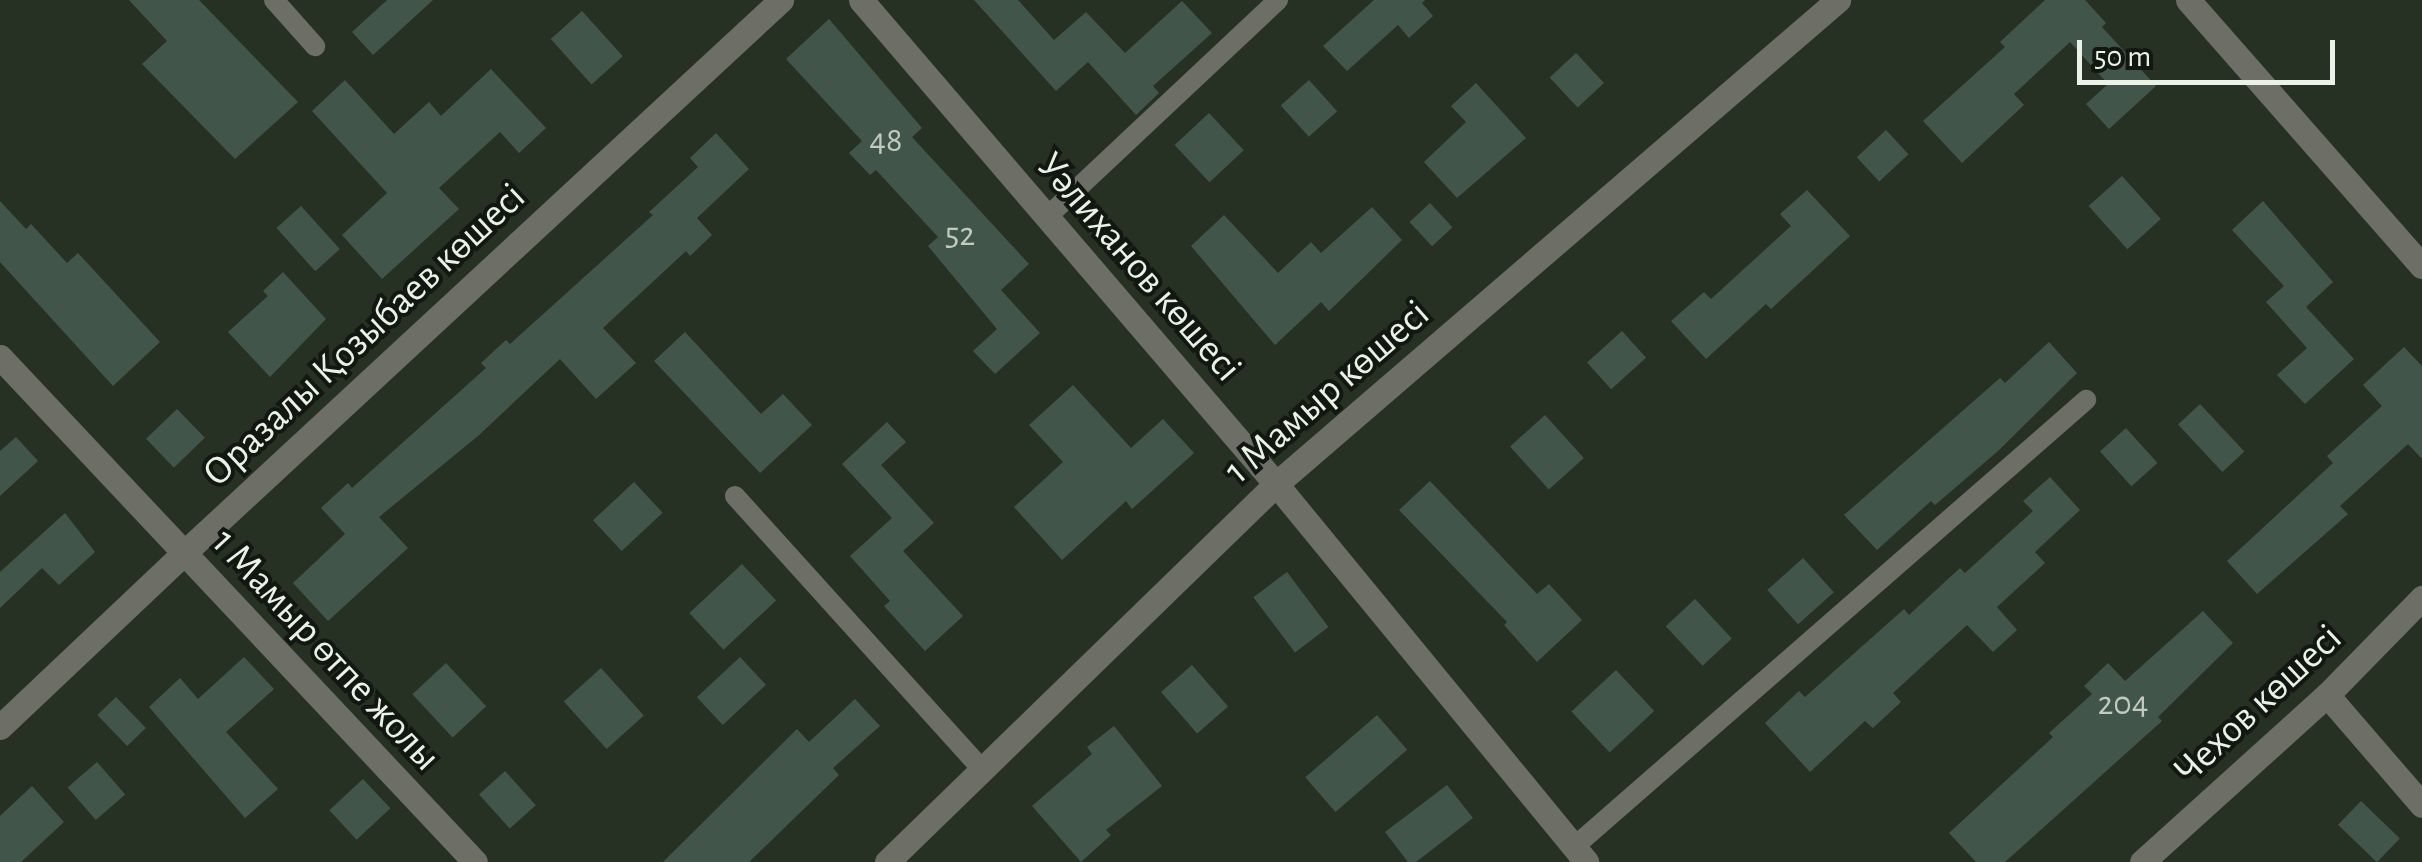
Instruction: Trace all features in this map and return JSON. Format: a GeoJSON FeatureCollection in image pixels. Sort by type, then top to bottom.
{"type":"FeatureCollection","features":[{"type":"Feature","properties":{"kind":"street","name":"Оразалы Қозыбаев көшесі"},"geometry":{"type":"LineString","coordinates":[[0,727],[781,0]]}},
{"type":"Feature","properties":{"kind":"street","name":"Уәлиханов көшесі"},"geometry":{"type":"LineString","coordinates":[[861,0],[1276,484],[1580,855]]}},
{"type":"Feature","properties":{"kind":"street","name":"1 Мамыр көшесі"},"geometry":{"type":"LineString","coordinates":[[888,862],[1276,484],[1838,0]]}},
{"type":"Feature","properties":{"kind":"street"},"geometry":{"type":"LineString","coordinates":[[2188,0],[2422,266]]}},
{"type":"Feature","properties":{"kind":"street","name":"1 Мамыр өтпе жолы"},"geometry":{"type":"LineString","coordinates":[[0,358],[475,862]]}},
{"type":"Feature","properties":{"kind":"street","name":"Чехов көшесі"},"geometry":{"type":"LineString","coordinates":[[2142,862],[2327,695],[2422,598]]}},
{"type":"Feature","properties":{"kind":"street"},"geometry":{"type":"LineString","coordinates":[[2327,695],[2422,805]]}},
{"type":"Feature","properties":{"kind":"lane"},"geometry":{"type":"LineString","coordinates":[[274,0],[316,46]]}},
{"type":"Feature","properties":{"kind":"lane"},"geometry":{"type":"LineString","coordinates":[[1047,218],[1278,0]]}},
{"type":"Feature","properties":{"kind":"lane"},"geometry":{"type":"LineString","coordinates":[[1580,855],[2086,400]]}},
{"type":"Feature","properties":{"kind":"lane"},"geometry":{"type":"LineString","coordinates":[[735,496],[982,769]]}},
{"type":"Feature","properties":{"kind":"building"},"geometry":{"type":"Polygon","coordinates":[[[129,0],[199,0],[298,102],[235,159],[142,64],[167,41],[129,0]]]}},
{"type":"Feature","properties":{"kind":"building"},"geometry":{"type":"Polygon","coordinates":[[[387,0],[433,0],[373,55],[352,32],[387,0]]]}},
{"type":"Feature","properties":{"kind":"building"},"geometry":{"type":"Polygon","coordinates":[[[974,0],[1018,0],[1054,40],[1086,12],[1125,53],[1182,1],[1212,33],[1153,86],[1159,93],[1136,115],[1088,62],[1056,91],[974,0]]]}},
{"type":"Feature","properties":{"kind":"building"},"geometry":{"type":"Polygon","coordinates":[[[1374,0],[1425,0],[1422,3],[1433,16],[1409,38],[1398,25],[1347,71],[1323,46],[1374,0]]]}},
{"type":"Feature","properties":{"kind":"building"},"geometry":{"type":"Polygon","coordinates":[[[2045,0],[2085,0],[2106,23],[2102,27],[2156,86],[2109,129],[2086,104],[2108,84],[2070,42],[2014,94],[2024,105],[1962,163],[1923,121],[2005,47],[2000,42],[2045,0]]]}},
{"type":"Feature","properties":{"kind":"building"},"geometry":{"type":"Polygon","coordinates":[[[582,11],[623,56],[592,84],[551,39],[582,11]]]}},
{"type":"Feature","properties":{"kind":"building"},"geometry":{"type":"Polygon","coordinates":[[[829,19],[922,128],[912,137],[1029,264],[1001,290],[1040,333],[995,374],[973,351],[997,329],[928,246],[938,237],[876,170],[870,175],[849,153],[862,141],[786,59],[829,19]]]}},
{"type":"Feature","properties":{"kind":"building"},"geometry":{"type":"Polygon","coordinates":[[[1576,53],[1604,83],[1578,108],[1550,78],[1576,53]]]}},
{"type":"Feature","properties":{"kind":"building"},"geometry":{"type":"Polygon","coordinates":[[[491,69],[546,128],[519,153],[500,132],[439,188],[459,209],[382,279],[342,235],[387,193],[312,111],[345,80],[394,134],[429,102],[441,116],[491,69]]]}},
{"type":"Feature","properties":{"kind":"building"},"geometry":{"type":"Polygon","coordinates":[[[1309,80],[1337,111],[1309,137],[1281,105],[1309,80]]]}},
{"type":"Feature","properties":{"kind":"building"},"geometry":{"type":"Polygon","coordinates":[[[1476,83],[1526,138],[1457,198],[1424,162],[1466,122],[1451,106],[1476,83]]]}},
{"type":"Feature","properties":{"kind":"building"},"geometry":{"type":"Polygon","coordinates":[[[1209,113],[1244,150],[1209,182],[1175,145],[1209,113]]]}},
{"type":"Feature","properties":{"kind":"building"},"geometry":{"type":"Polygon","coordinates":[[[1886,130],[1909,154],[1879,181],[1857,157],[1886,130]]]}},
{"type":"Feature","properties":{"kind":"building"},"geometry":{"type":"Polygon","coordinates":[[[716,133],[749,169],[697,218],[712,235],[690,256],[686,251],[603,328],[636,363],[596,399],[560,359],[478,436],[379,517],[408,548],[328,621],[293,583],[345,534],[321,508],[348,483],[352,488],[486,368],[481,363],[506,340],[510,344],[653,215],[649,212],[698,167],[690,158],[716,133]]]}},
{"type":"Feature","properties":{"kind":"building"},"geometry":{"type":"Polygon","coordinates":[[[2122,176],[2161,219],[2127,249],[2089,206],[2122,176]]]}},
{"type":"Feature","properties":{"kind":"building"},"geometry":{"type":"Polygon","coordinates":[[[1807,190],[1850,236],[1771,309],[1766,304],[1706,359],[1671,321],[1704,292],[1711,299],[1791,226],[1780,214],[1807,190]]]}},
{"type":"Feature","properties":{"kind":"building"},"geometry":{"type":"Polygon","coordinates":[[[0,201],[26,229],[31,224],[67,263],[78,253],[160,342],[113,386],[0,262],[0,201]]]}},
{"type":"Feature","properties":{"kind":"building"},"geometry":{"type":"Polygon","coordinates":[[[2263,201],[2333,282],[2306,307],[2354,359],[2305,404],[2277,375],[2307,348],[2266,302],[2284,286],[2232,230],[2263,201]]]}},
{"type":"Feature","properties":{"kind":"building"},"geometry":{"type":"Polygon","coordinates":[[[1430,203],[1453,227],[1432,246],[1410,222],[1430,203]]]}},
{"type":"Feature","properties":{"kind":"building"},"geometry":{"type":"Polygon","coordinates":[[[301,206],[340,249],[315,271],[276,228],[301,206]]]}},
{"type":"Feature","properties":{"kind":"building"},"geometry":{"type":"Polygon","coordinates":[[[1372,207],[1402,240],[1329,311],[1321,302],[1275,345],[1191,246],[1224,215],[1278,273],[1311,242],[1321,253],[1372,207]]]}},
{"type":"Feature","properties":{"kind":"building"},"geometry":{"type":"Polygon","coordinates":[[[283,272],[326,319],[270,377],[228,332],[268,296],[263,291],[283,272]]]}},
{"type":"Feature","properties":{"kind":"building"},"geometry":{"type":"Polygon","coordinates":[[[1622,331],[1646,358],[1611,389],[1587,362],[1622,331]]]}},
{"type":"Feature","properties":{"kind":"building"},"geometry":{"type":"Polygon","coordinates":[[[685,332],[761,414],[783,394],[812,425],[760,473],[654,361],[685,332]]]}},
{"type":"Feature","properties":{"kind":"building"},"geometry":{"type":"Polygon","coordinates":[[[2049,342],[2077,373],[1998,451],[1935,505],[1931,501],[1877,550],[1844,515],[2000,378],[2005,383],[2049,342]]]}},
{"type":"Feature","properties":{"kind":"building"},"geometry":{"type":"Polygon","coordinates":[[[2404,347],[2422,366],[2422,459],[2408,444],[2340,506],[2348,514],[2257,594],[2227,561],[2333,463],[2327,456],[2382,406],[2363,385],[2404,347]]]}},
{"type":"Feature","properties":{"kind":"building"},"geometry":{"type":"Polygon","coordinates":[[[1073,385],[1131,448],[1163,419],[1194,453],[1132,509],[1126,501],[1062,560],[1014,507],[1063,462],[1029,425],[1073,385]]]}},
{"type":"Feature","properties":{"kind":"building"},"geometry":{"type":"Polygon","coordinates":[[[2200,404],[2244,452],[2222,472],[2178,424],[2200,404]]]}},
{"type":"Feature","properties":{"kind":"building"},"geometry":{"type":"Polygon","coordinates":[[[177,409],[205,438],[174,468],[146,439],[177,409]]]}},
{"type":"Feature","properties":{"kind":"building"},"geometry":{"type":"Polygon","coordinates":[[[1545,415],[1584,458],[1549,490],[1510,446],[1545,415]]]}},
{"type":"Feature","properties":{"kind":"building"},"geometry":{"type":"Polygon","coordinates":[[[887,422],[906,442],[881,465],[934,523],[903,551],[963,616],[925,651],[884,606],[890,601],[850,556],[892,518],[842,464],[887,422]]]}},
{"type":"Feature","properties":{"kind":"building"},"geometry":{"type":"Polygon","coordinates":[[[2126,428],[2157,463],[2131,486],[2100,451],[2126,428]]]}},
{"type":"Feature","properties":{"kind":"building"},"geometry":{"type":"Polygon","coordinates":[[[16,437],[38,461],[0,496],[0,451],[16,437]]]}},
{"type":"Feature","properties":{"kind":"building"},"geometry":{"type":"Polygon","coordinates":[[[2050,477],[2080,510],[2035,552],[2045,563],[1997,607],[2017,630],[1993,652],[1967,625],[1893,693],[1901,702],[1873,728],[1865,721],[1810,772],[1765,723],[1799,691],[1805,697],[1904,609],[1909,615],[1960,568],[1965,573],[2033,511],[2023,501],[2050,477]]]}},
{"type":"Feature","properties":{"kind":"building"},"geometry":{"type":"Polygon","coordinates":[[[1430,481],[1537,594],[1549,584],[1582,620],[1537,662],[1504,625],[1507,622],[1399,510],[1430,481]]]}},
{"type":"Feature","properties":{"kind":"building"},"geometry":{"type":"Polygon","coordinates":[[[634,482],[663,513],[622,551],[593,520],[634,482]]]}},
{"type":"Feature","properties":{"kind":"building"},"geometry":{"type":"Polygon","coordinates":[[[65,513],[95,552],[59,585],[42,568],[0,608],[0,572],[65,513]]]}},
{"type":"Feature","properties":{"kind":"building"},"geometry":{"type":"Polygon","coordinates":[[[1803,558],[1834,592],[1798,624],[1767,590],[1803,558]]]}},
{"type":"Feature","properties":{"kind":"building"},"geometry":{"type":"Polygon","coordinates":[[[742,564],[776,601],[723,650],[689,613],[742,564]]]}},
{"type":"Feature","properties":{"kind":"building"},"geometry":{"type":"Polygon","coordinates":[[[1287,572],[1329,627],[1295,652],[1253,597],[1287,572]]]}},
{"type":"Feature","properties":{"kind":"building"},"geometry":{"type":"Polygon","coordinates":[[[1695,599],[1732,638],[1703,666],[1666,626],[1695,599]]]}},
{"type":"Feature","properties":{"kind":"building"},"geometry":{"type":"Polygon","coordinates":[[[2203,611],[2233,643],[2158,717],[2162,721],[2005,862],[1976,862],[1949,833],[2053,737],[2049,733],[2092,694],[2084,686],[2108,663],[2125,681],[2203,611]]]}},
{"type":"Feature","properties":{"kind":"building"},"geometry":{"type":"Polygon","coordinates":[[[244,657],[274,689],[226,732],[278,789],[245,818],[149,707],[180,678],[198,699],[244,657]]]}},
{"type":"Feature","properties":{"kind":"building"},"geometry":{"type":"Polygon","coordinates":[[[740,657],[766,685],[723,725],[697,697],[740,657]]]}},
{"type":"Feature","properties":{"kind":"building"},"geometry":{"type":"Polygon","coordinates":[[[446,663],[486,706],[453,738],[412,694],[446,663]]]}},
{"type":"Feature","properties":{"kind":"building"},"geometry":{"type":"Polygon","coordinates":[[[1192,665],[1228,707],[1197,733],[1161,692],[1192,665]]]}},
{"type":"Feature","properties":{"kind":"building"},"geometry":{"type":"Polygon","coordinates":[[[601,668],[644,716],[607,749],[564,701],[601,668]]]}},
{"type":"Feature","properties":{"kind":"building"},"geometry":{"type":"Polygon","coordinates":[[[1616,670],[1654,711],[1610,753],[1571,712],[1616,670]]]}},
{"type":"Feature","properties":{"kind":"building"},"geometry":{"type":"Polygon","coordinates":[[[116,697],[146,728],[127,746],[97,715],[116,697]]]}},
{"type":"Feature","properties":{"kind":"building"},"geometry":{"type":"Polygon","coordinates":[[[855,699],[880,726],[833,768],[839,775],[749,862],[663,862],[797,729],[809,742],[855,699]]]}},
{"type":"Feature","properties":{"kind":"building"},"geometry":{"type":"Polygon","coordinates":[[[1377,715],[1407,750],[1335,812],[1305,777],[1377,715]]]}},
{"type":"Feature","properties":{"kind":"building"},"geometry":{"type":"Polygon","coordinates":[[[1114,726],[1162,786],[1106,830],[1111,835],[1081,862],[1032,806],[1092,754],[1087,747],[1114,726]]]}},
{"type":"Feature","properties":{"kind":"building"},"geometry":{"type":"Polygon","coordinates":[[[97,762],[125,794],[96,820],[68,788],[97,762]]]}},
{"type":"Feature","properties":{"kind":"building"},"geometry":{"type":"Polygon","coordinates":[[[505,771],[536,805],[510,829],[479,794],[505,771]]]}},
{"type":"Feature","properties":{"kind":"building"},"geometry":{"type":"Polygon","coordinates":[[[363,779],[390,808],[357,840],[329,810],[363,779]]]}},
{"type":"Feature","properties":{"kind":"building"},"geometry":{"type":"Polygon","coordinates":[[[1447,785],[1473,818],[1416,862],[1408,862],[1385,832],[1447,785]]]}},
{"type":"Feature","properties":{"kind":"building"},"geometry":{"type":"Polygon","coordinates":[[[32,786],[64,822],[21,862],[0,862],[0,816],[32,786]]]}},
{"type":"Feature","properties":{"kind":"building"},"geometry":{"type":"Polygon","coordinates":[[[2361,801],[2400,839],[2377,862],[2338,825],[2361,801]]]}}]}
